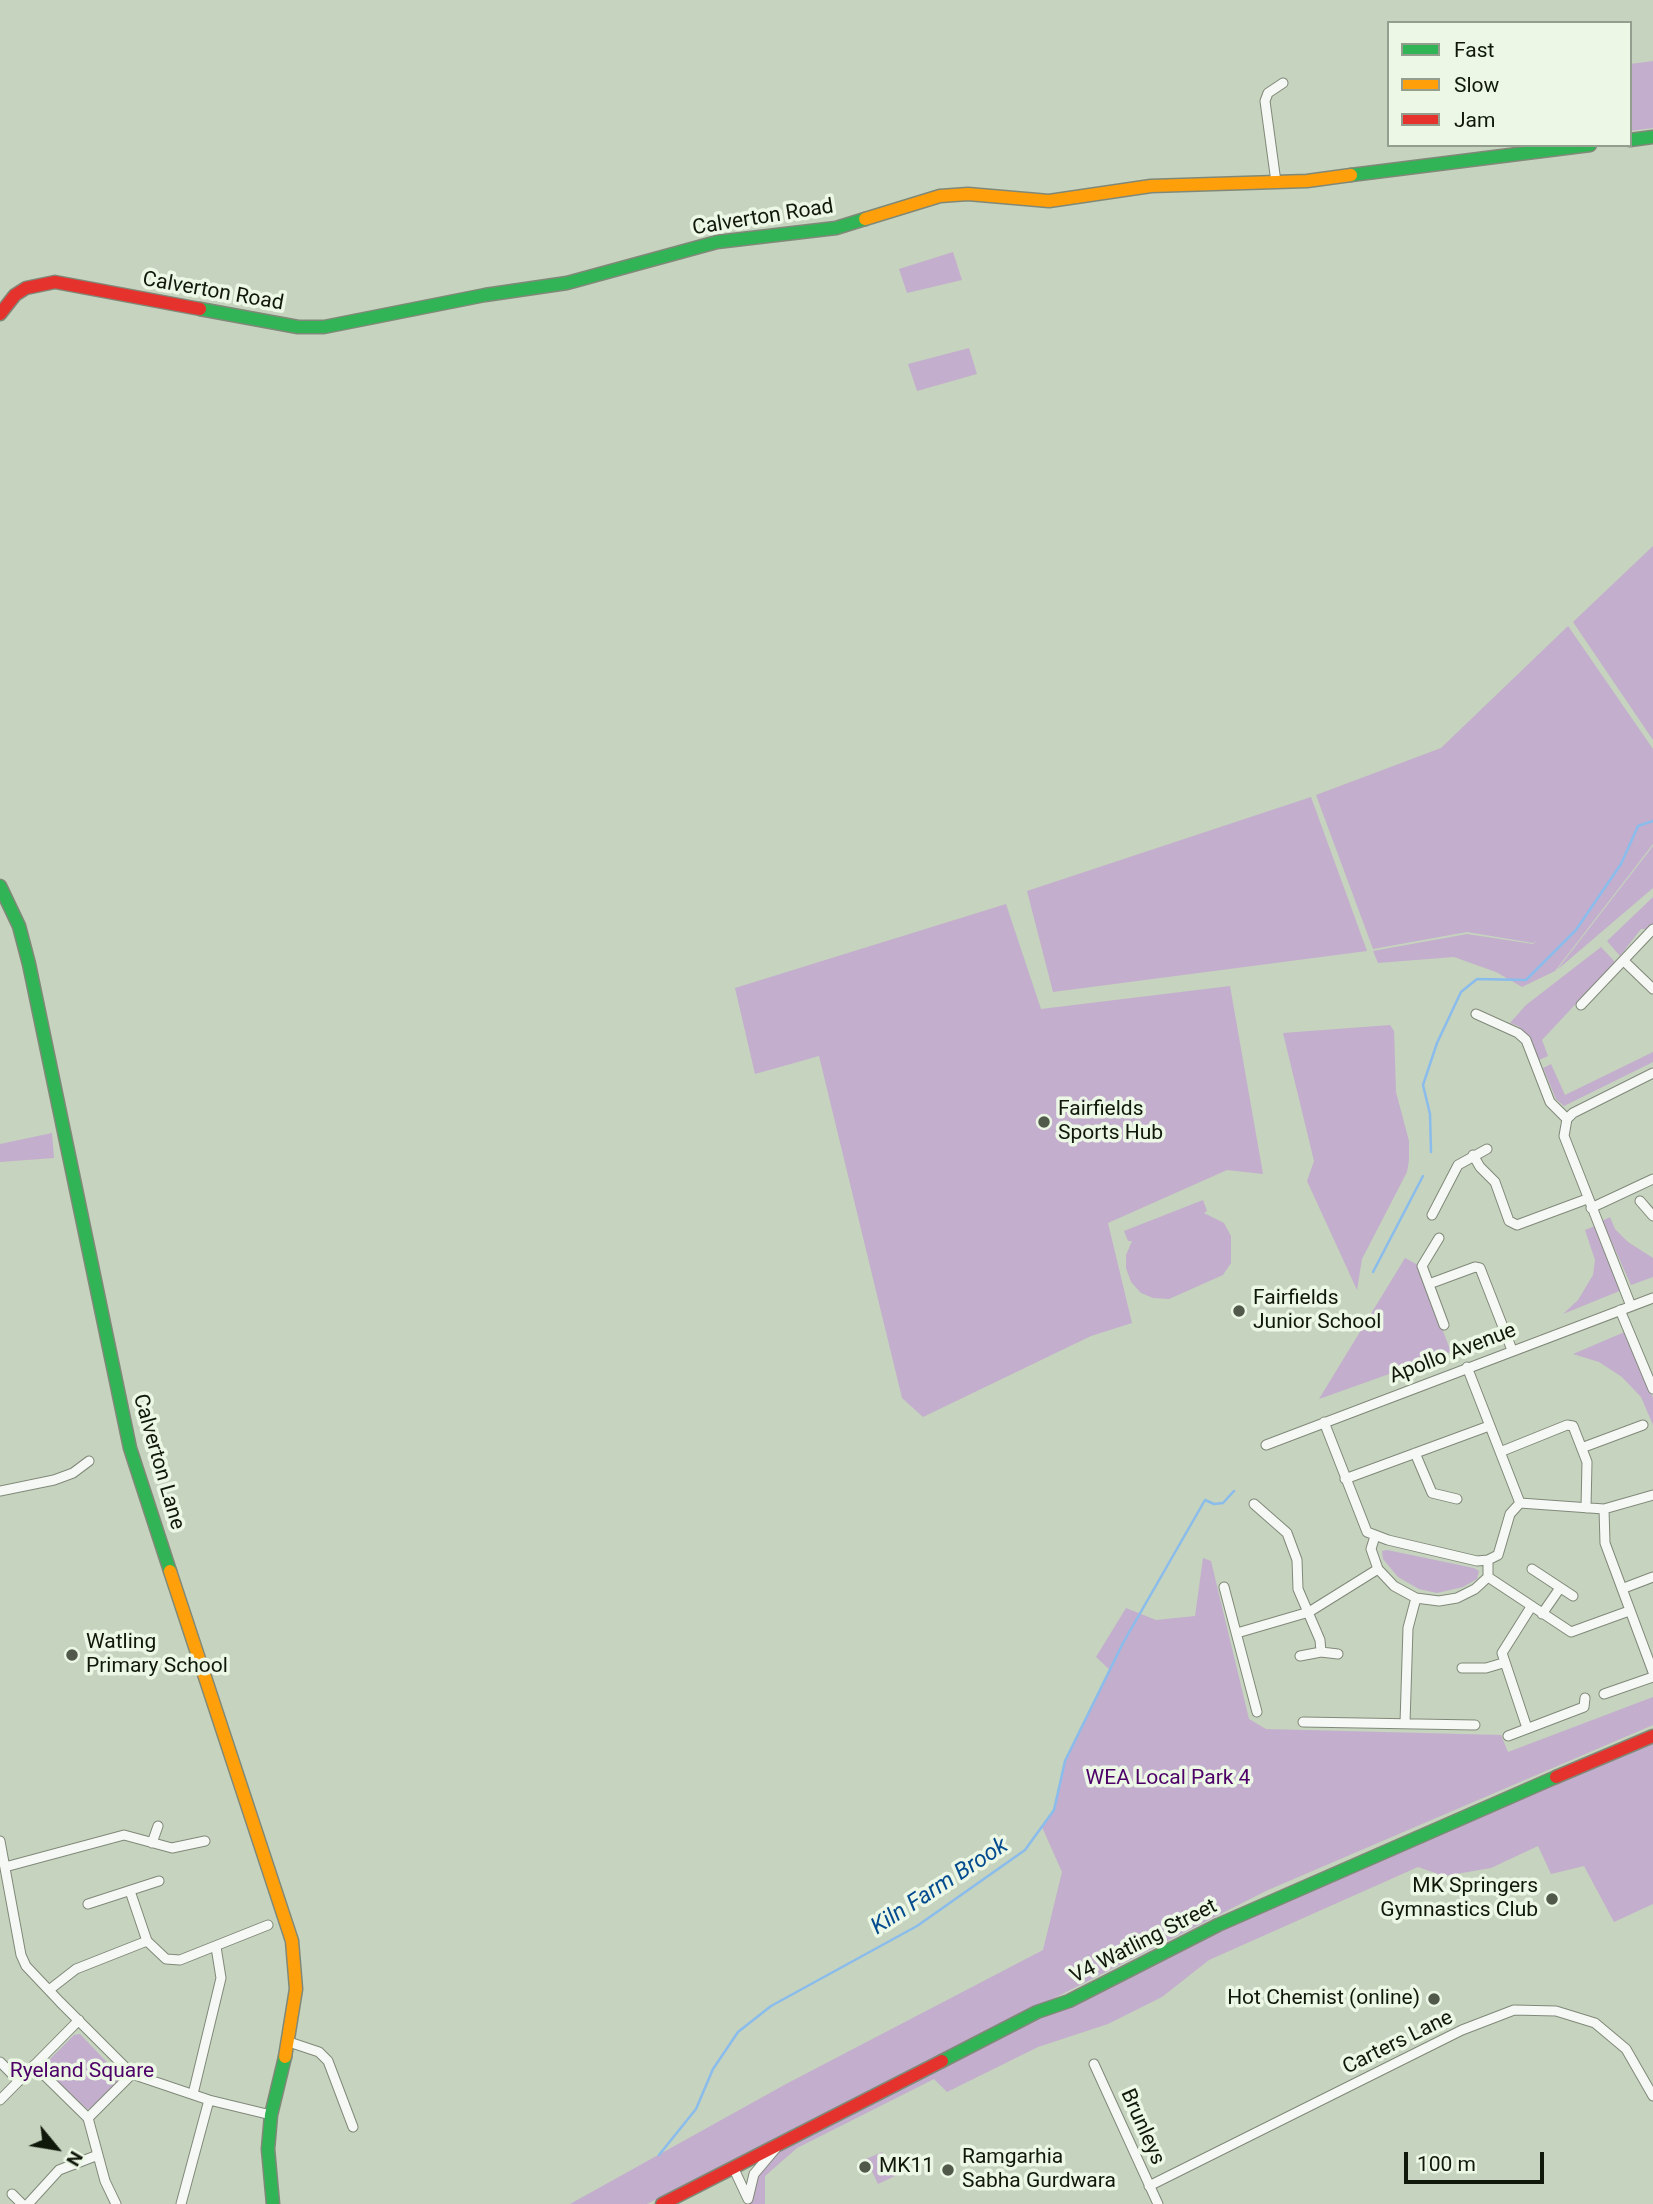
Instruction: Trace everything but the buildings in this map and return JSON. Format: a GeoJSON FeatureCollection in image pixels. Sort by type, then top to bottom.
{"type":"FeatureCollection","features":[{"type":"Feature","properties":{"kind":"street"},"geometry":{"type":"LineString","coordinates":[[1276,182],[1265,100],[1268,93],[1283,83]]}},
{"type":"Feature","properties":{"kind":"street"},"geometry":{"type":"LineString","coordinates":[[1632,140],[1653,137]]}},
{"type":"Feature","properties":{"kind":"street","name":"Calverton Road"},"geometry":{"type":"LineString","coordinates":[[0,314],[15,295],[26,288],[55,282],[298,327],[324,327],[485,295],[567,283],[717,242],[836,228],[940,196],[968,194],[1049,201],[1151,186],[1276,182],[1413,169],[1575,147]]}},
{"type":"Feature","properties":{"kind":"street","name":"Calverton Lane"},"geometry":{"type":"LineString","coordinates":[[0,886],[19,926],[29,964],[130,1448],[292,1941],[296,1989],[289,2042],[271,2115],[268,2149],[273,2204]]}},
{"type":"Feature","properties":{"kind":"street"},"geometry":{"type":"LineString","coordinates":[[1581,1006],[1653,929]]}},
{"type":"Feature","properties":{"kind":"street"},"geometry":{"type":"LineString","coordinates":[[1624,961],[1653,989]]}},
{"type":"Feature","properties":{"kind":"street"},"geometry":{"type":"LineString","coordinates":[[1476,1014],[1518,1033],[1526,1041],[1550,1102],[1567,1119]]}},
{"type":"Feature","properties":{"kind":"street"},"geometry":{"type":"LineString","coordinates":[[1632,1306],[1564,1136],[1567,1119],[1573,1112],[1653,1073]]}},
{"type":"Feature","properties":{"kind":"street"},"geometry":{"type":"LineString","coordinates":[[1432,1215],[1458,1166],[1487,1149]]}},
{"type":"Feature","properties":{"kind":"street"},"geometry":{"type":"LineString","coordinates":[[1473,1155],[1479,1167],[1495,1182],[1509,1221],[1517,1225],[1589,1203],[1637,1194],[1653,1179]]}},
{"type":"Feature","properties":{"kind":"street"},"geometry":{"type":"LineString","coordinates":[[1637,1194],[1653,1216]]}},
{"type":"Feature","properties":{"kind":"street"},"geometry":{"type":"LineString","coordinates":[[1438,1238],[1422,1266],[1444,1325]]}},
{"type":"Feature","properties":{"kind":"street"},"geometry":{"type":"LineString","coordinates":[[1429,1284],[1475,1267],[1480,1268],[1512,1350]]}},
{"type":"Feature","properties":{"kind":"street","name":"Apollo Avenue"},"geometry":{"type":"LineString","coordinates":[[1266,1446],[1653,1298]]}},
{"type":"Feature","properties":{"kind":"street"},"geometry":{"type":"LineString","coordinates":[[1620,1310],[1653,1389]]}},
{"type":"Feature","properties":{"kind":"street"},"geometry":{"type":"LineString","coordinates":[[1467,1367],[1520,1503]]}},
{"type":"Feature","properties":{"kind":"street"},"geometry":{"type":"LineString","coordinates":[[1324,1422],[1361,1522],[1367,1532],[1375,1536],[1477,1561],[1489,1560],[1498,1555],[1502,1548],[1510,1514],[1520,1503]]}},
{"type":"Feature","properties":{"kind":"street"},"geometry":{"type":"LineString","coordinates":[[1500,1452],[1567,1425],[1577,1430],[1587,1462],[1586,1508]]}},
{"type":"Feature","properties":{"kind":"street"},"geometry":{"type":"LineString","coordinates":[[1584,1447],[1643,1425]]}},
{"type":"Feature","properties":{"kind":"street"},"geometry":{"type":"LineString","coordinates":[[1345,1479],[1489,1426]]}},
{"type":"Feature","properties":{"kind":"street"},"geometry":{"type":"LineString","coordinates":[[1415,1453],[1432,1493],[1457,1499]]}},
{"type":"Feature","properties":{"kind":"street"},"geometry":{"type":"LineString","coordinates":[[0,1491],[54,1480],[73,1473],[89,1461]]}},
{"type":"Feature","properties":{"kind":"street"},"geometry":{"type":"LineString","coordinates":[[1520,1503],[1604,1509],[1653,1495]]}},
{"type":"Feature","properties":{"kind":"street"},"geometry":{"type":"LineString","coordinates":[[1254,1504],[1287,1533],[1297,1560],[1298,1589],[1321,1652]]}},
{"type":"Feature","properties":{"kind":"street"},"geometry":{"type":"LineString","coordinates":[[1604,1509],[1605,1543],[1624,1588],[1629,1611],[1638,1625],[1639,1640],[1653,1675],[1604,1694]]}},
{"type":"Feature","properties":{"kind":"street"},"geometry":{"type":"LineString","coordinates":[[1375,1536],[1371,1549],[1378,1569],[1394,1586],[1416,1598],[1438,1601],[1457,1598],[1475,1589],[1488,1577],[1489,1560]]}},
{"type":"Feature","properties":{"kind":"street"},"geometry":{"type":"LineString","coordinates":[[1237,1633],[1308,1612],[1378,1569]]}},
{"type":"Feature","properties":{"kind":"street"},"geometry":{"type":"LineString","coordinates":[[1532,1569],[1573,1596]]}},
{"type":"Feature","properties":{"kind":"street"},"geometry":{"type":"LineString","coordinates":[[1488,1577],[1572,1632],[1629,1611]]}},
{"type":"Feature","properties":{"kind":"street"},"geometry":{"type":"LineString","coordinates":[[1624,1588],[1653,1577]]}},
{"type":"Feature","properties":{"kind":"street"},"geometry":{"type":"LineString","coordinates":[[1224,1587],[1257,1712]]}},
{"type":"Feature","properties":{"kind":"street"},"geometry":{"type":"LineString","coordinates":[[1542,1614],[1560,1588]]}},
{"type":"Feature","properties":{"kind":"street"},"geometry":{"type":"LineString","coordinates":[[1405,1723],[1408,1628],[1416,1598]]}},
{"type":"Feature","properties":{"kind":"street"},"geometry":{"type":"LineString","coordinates":[[1527,1728],[1503,1663],[1502,1653],[1531,1607]]}},
{"type":"Feature","properties":{"kind":"street"},"geometry":{"type":"LineString","coordinates":[[1300,1656],[1321,1652],[1338,1654]]}},
{"type":"Feature","properties":{"kind":"street"},"geometry":{"type":"LineString","coordinates":[[1462,1668],[1486,1668],[1503,1663]]}},
{"type":"Feature","properties":{"kind":"street"},"geometry":{"type":"LineString","coordinates":[[1508,1736],[1584,1707],[1584,1698]]}},
{"type":"Feature","properties":{"kind":"street"},"geometry":{"type":"LineString","coordinates":[[1303,1722],[1475,1725]]}},
{"type":"Feature","properties":{"kind":"street","name":"V4 Watling Street"},"geometry":{"type":"LineString","coordinates":[[662,2204],[1037,2012],[1069,2001],[1218,1925],[1371,1856],[1653,1736]]}},
{"type":"Feature","properties":{"kind":"street"},"geometry":{"type":"LineString","coordinates":[[152,1843],[158,1826]]}},
{"type":"Feature","properties":{"kind":"street"},"geometry":{"type":"LineString","coordinates":[[5,1867],[124,1835],[172,1848],[205,1841]]}},
{"type":"Feature","properties":{"kind":"street"},"geometry":{"type":"LineString","coordinates":[[0,1841],[21,1955],[26,1966],[132,2074],[209,2100],[271,2115]]}},
{"type":"Feature","properties":{"kind":"street"},"geometry":{"type":"LineString","coordinates":[[88,1904],[159,1881]]}},
{"type":"Feature","properties":{"kind":"street"},"geometry":{"type":"LineString","coordinates":[[130,1891],[147,1941],[166,1959],[180,1960],[268,1925]]}},
{"type":"Feature","properties":{"kind":"street"},"geometry":{"type":"LineString","coordinates":[[49,1990],[76,1969],[147,1941]]}},
{"type":"Feature","properties":{"kind":"street"},"geometry":{"type":"LineString","coordinates":[[193,2094],[221,1978],[216,1947]]}},
{"type":"Feature","properties":{"kind":"street","name":"Carters Lane"},"geometry":{"type":"LineString","coordinates":[[1149,2186],[1462,2030],[1514,2010],[1556,2011],[1595,2022],[1626,2049],[1651,2089]]}},
{"type":"Feature","properties":{"kind":"street"},"geometry":{"type":"LineString","coordinates":[[0,2100],[79,2020]]}},
{"type":"Feature","properties":{"kind":"street"},"geometry":{"type":"LineString","coordinates":[[289,2042],[312,2049],[328,2061],[354,2127]]}},
{"type":"Feature","properties":{"kind":"street"},"geometry":{"type":"LineString","coordinates":[[0,2062],[19,2081]]}},
{"type":"Feature","properties":{"kind":"street","name":"Brunleys"},"geometry":{"type":"LineString","coordinates":[[1094,2064],[1158,2204]]}},
{"type":"Feature","properties":{"kind":"street"},"geometry":{"type":"LineString","coordinates":[[34,2065],[88,2118],[105,2181],[116,2204]]}},
{"type":"Feature","properties":{"kind":"street"},"geometry":{"type":"LineString","coordinates":[[88,2118],[132,2074]]}},
{"type":"Feature","properties":{"kind":"street"},"geometry":{"type":"LineString","coordinates":[[180,2204],[209,2100]]}},
{"type":"Feature","properties":{"kind":"street"},"geometry":{"type":"LineString","coordinates":[[749,2202],[754,2174],[779,2144]]}},
{"type":"Feature","properties":{"kind":"street"},"geometry":{"type":"LineString","coordinates":[[29,2204],[59,2170],[98,2155]]}},
{"type":"Feature","properties":{"kind":"street"},"geometry":{"type":"LineString","coordinates":[[733,2167],[749,2202]]}},
{"type":"Feature","properties":{"kind":"street"},"geometry":{"type":"LineString","coordinates":[[12,2194],[22,2204]]}},
{"type":"Feature","properties":{"kind":"green space"},"geometry":{"type":"Polygon","coordinates":[[[1653,61],[1653,128],[1632,131],[1632,64],[1653,61]]]}},
{"type":"Feature","properties":{"kind":"green space"},"geometry":{"type":"Polygon","coordinates":[[[953,252],[962,280],[907,293],[899,269],[953,252]]]}},
{"type":"Feature","properties":{"kind":"green space"},"geometry":{"type":"Polygon","coordinates":[[[969,348],[977,374],[917,391],[908,364],[969,348]]]}},
{"type":"Feature","properties":{"kind":"green space"},"geometry":{"type":"Polygon","coordinates":[[[1653,546],[1653,740],[1573,622],[1653,546]]]}},
{"type":"Feature","properties":{"kind":"green space"},"geometry":{"type":"Polygon","coordinates":[[[1568,626],[1653,749],[1653,844],[1555,971],[1522,987],[1496,972],[1454,957],[1378,963],[1373,951],[1467,934],[1533,944],[1537,940],[1533,943],[1467,932],[1373,949],[1316,795],[1441,748],[1568,626]]]}},
{"type":"Feature","properties":{"kind":"green space"},"geometry":{"type":"Polygon","coordinates":[[[1311,797],[1367,951],[1053,992],[1027,891],[1311,797]]]}},
{"type":"Feature","properties":{"kind":"green space"},"geometry":{"type":"Polygon","coordinates":[[[1653,846],[1653,888],[1557,970],[1653,846]]]}},
{"type":"Feature","properties":{"kind":"green space"},"geometry":{"type":"Polygon","coordinates":[[[1653,897],[1653,924],[1649,929],[1641,929],[1620,956],[1607,941],[1653,897]]]}},
{"type":"Feature","properties":{"kind":"green space","name":"Fairfields Sports Hub"},"geometry":{"type":"Polygon","coordinates":[[[1006,904],[1041,1009],[1230,986],[1263,1174],[1227,1170],[1108,1223],[1132,1323],[1091,1336],[923,1417],[902,1398],[819,1056],[755,1074],[735,988],[1006,904]]]}},
{"type":"Feature","properties":{"kind":"green space"},"geometry":{"type":"Polygon","coordinates":[[[1601,947],[1615,962],[1542,1040],[1548,1056],[1539,1060],[1530,1038],[1518,1026],[1510,1023],[1526,1005],[1601,947]]]}},
{"type":"Feature","properties":{"kind":"green space"},"geometry":{"type":"Polygon","coordinates":[[[1390,1025],[1394,1031],[1396,1092],[1409,1141],[1409,1160],[1407,1172],[1362,1259],[1357,1290],[1307,1181],[1314,1161],[1283,1033],[1390,1025]]]}},
{"type":"Feature","properties":{"kind":"green space"},"geometry":{"type":"Polygon","coordinates":[[[1653,1052],[1653,1062],[1564,1106],[1556,1099],[1543,1068],[1551,1064],[1565,1095],[1653,1052]]]}},
{"type":"Feature","properties":{"kind":"green space"},"geometry":{"type":"Polygon","coordinates":[[[52,1133],[54,1158],[0,1162],[0,1144],[52,1133]]]}},
{"type":"Feature","properties":{"kind":"green space"},"geometry":{"type":"Polygon","coordinates":[[[1203,1200],[1207,1211],[1204,1213],[1224,1223],[1231,1236],[1231,1263],[1223,1275],[1169,1299],[1153,1298],[1141,1293],[1131,1282],[1126,1268],[1126,1255],[1132,1241],[1128,1241],[1124,1231],[1203,1200]]]}},
{"type":"Feature","properties":{"kind":"green space"},"geometry":{"type":"Polygon","coordinates":[[[1610,1217],[1615,1229],[1628,1242],[1653,1258],[1653,1277],[1631,1285],[1602,1221],[1610,1217]]]}},
{"type":"Feature","properties":{"kind":"green space"},"geometry":{"type":"Polygon","coordinates":[[[1595,1226],[1622,1290],[1563,1314],[1578,1300],[1593,1275],[1595,1260],[1585,1230],[1595,1226]]]}},
{"type":"Feature","properties":{"kind":"green space"},"geometry":{"type":"Polygon","coordinates":[[[1405,1258],[1418,1265],[1451,1352],[1319,1399],[1405,1258]]]}},
{"type":"Feature","properties":{"kind":"green space"},"geometry":{"type":"Polygon","coordinates":[[[1627,1331],[1653,1398],[1653,1425],[1641,1397],[1622,1377],[1599,1362],[1573,1354],[1627,1331]]]}},
{"type":"Feature","properties":{"kind":"green space"},"geometry":{"type":"Polygon","coordinates":[[[1382,1551],[1474,1568],[1479,1571],[1477,1579],[1463,1587],[1437,1593],[1419,1589],[1398,1577],[1383,1559],[1382,1551]]]}},
{"type":"Feature","properties":{"kind":"green space","name":"WEA Local Park 4"},"geometry":{"type":"Polygon","coordinates":[[[1203,1558],[1211,1561],[1249,1719],[1266,1729],[1501,1735],[1508,1752],[1653,1697],[1653,1725],[1268,1890],[647,2204],[570,2204],[786,2084],[1043,1950],[1062,1872],[1042,1827],[1054,1810],[1065,1761],[1110,1670],[1096,1657],[1126,1608],[1156,1620],[1195,1616],[1203,1558]]]}},
{"type":"Feature","properties":{"kind":"green space"},"geometry":{"type":"Polygon","coordinates":[[[1653,1736],[1653,1904],[1614,1922],[1584,1866],[1551,1874],[1538,1846],[1491,1868],[1444,1876],[1418,1867],[1209,1960],[1162,1997],[1108,2024],[1038,2047],[947,2092],[934,2079],[797,2148],[765,2176],[765,2204],[750,2204],[748,2199],[754,2174],[779,2144],[1218,1925],[1653,1736]]]}},
{"type":"Feature","properties":{"kind":"green space","name":"Ryeland Square"},"geometry":{"type":"Polygon","coordinates":[[[80,2034],[121,2077],[93,2108],[87,2109],[44,2069],[46,2063],[74,2035],[80,2034]]]}},
{"type":"Feature","properties":{"kind":"green space"},"geometry":{"type":"Polygon","coordinates":[[[882,2152],[897,2175],[878,2184],[866,2159],[882,2152]]]}},
{"type":"Feature","properties":{"kind":"waterway","name":"Kiln Farm Brook"},"geometry":{"type":"LineString","coordinates":[[1431,1152],[1430,1114],[1423,1085],[1437,1043],[1461,992],[1477,979],[1526,980],[1576,930],[1621,864],[1638,826],[1653,821]]}},
{"type":"Feature","properties":{"kind":"waterway","name":"Kiln Farm Brook"},"geometry":{"type":"LineString","coordinates":[[1373,1272],[1423,1176]]}},
{"type":"Feature","properties":{"kind":"waterway","name":"Kiln Farm Brook"},"geometry":{"type":"LineString","coordinates":[[659,2155],[696,2109],[713,2069],[738,2032],[771,2006],[917,1926],[1025,1850],[1054,1810],[1065,1761],[1123,1643],[1205,1500],[1214,1504],[1223,1503],[1234,1491]]}},
{"type":"Feature","properties":{"kind":"traffic: fast"},"geometry":{"type":"LineString","coordinates":[[1632,140],[1653,137]]}},
{"type":"Feature","properties":{"kind":"traffic: fast"},"geometry":{"type":"LineString","coordinates":[[1351,175],[1574,147]]}},
{"type":"Feature","properties":{"kind":"traffic: fast"},"geometry":{"type":"LineString","coordinates":[[200,309],[298,327],[324,327],[485,295],[567,283],[717,242],[836,228],[865,219]]}},
{"type":"Feature","properties":{"kind":"traffic: fast"},"geometry":{"type":"LineString","coordinates":[[0,886],[19,926],[29,964],[130,1448],[170,1571]]}},
{"type":"Feature","properties":{"kind":"traffic: fast"},"geometry":{"type":"LineString","coordinates":[[942,2061],[1037,2012],[1069,2001],[1218,1925],[1556,1777]]}},
{"type":"Feature","properties":{"kind":"traffic: fast"},"geometry":{"type":"LineString","coordinates":[[273,2204],[268,2149],[271,2115],[285,2057]]}},
{"type":"Feature","properties":{"kind":"traffic: slow"},"geometry":{"type":"LineString","coordinates":[[865,219],[940,196],[968,194],[1049,201],[1151,186],[1307,181],[1351,175]]}},
{"type":"Feature","properties":{"kind":"traffic: slow"},"geometry":{"type":"LineString","coordinates":[[170,1571],[292,1941],[296,1989],[285,2057]]}},
{"type":"Feature","properties":{"kind":"traffic: jam"},"geometry":{"type":"LineString","coordinates":[[0,314],[15,295],[26,288],[55,282],[200,309]]}},
{"type":"Feature","properties":{"kind":"traffic: jam"},"geometry":{"type":"LineString","coordinates":[[1556,1777],[1653,1736]]}},
{"type":"Feature","properties":{"kind":"traffic: jam"},"geometry":{"type":"LineString","coordinates":[[662,2204],[942,2061]]}},
{"type":"Feature","properties":{"kind":"place","name":"Fairfields Sports Hub"},"geometry":{"type":"Point","coordinates":[1044,1122]}},
{"type":"Feature","properties":{"kind":"place","name":"Fairfields Junior School"},"geometry":{"type":"Point","coordinates":[1239,1311]}},
{"type":"Feature","properties":{"kind":"place","name":"Watling Primary School"},"geometry":{"type":"Point","coordinates":[72,1655]}},
{"type":"Feature","properties":{"kind":"place","name":"MK Springers Gymnastics Club"},"geometry":{"type":"Point","coordinates":[1552,1899]}},
{"type":"Feature","properties":{"kind":"place","name":"Hot Chemist (online)"},"geometry":{"type":"Point","coordinates":[1434,1999]}},
{"type":"Feature","properties":{"kind":"place","name":"MK11"},"geometry":{"type":"Point","coordinates":[865,2167]}},
{"type":"Feature","properties":{"kind":"place","name":"Ramgarhia Sabha Gurdwara"},"geometry":{"type":"Point","coordinates":[948,2170]}}]}
